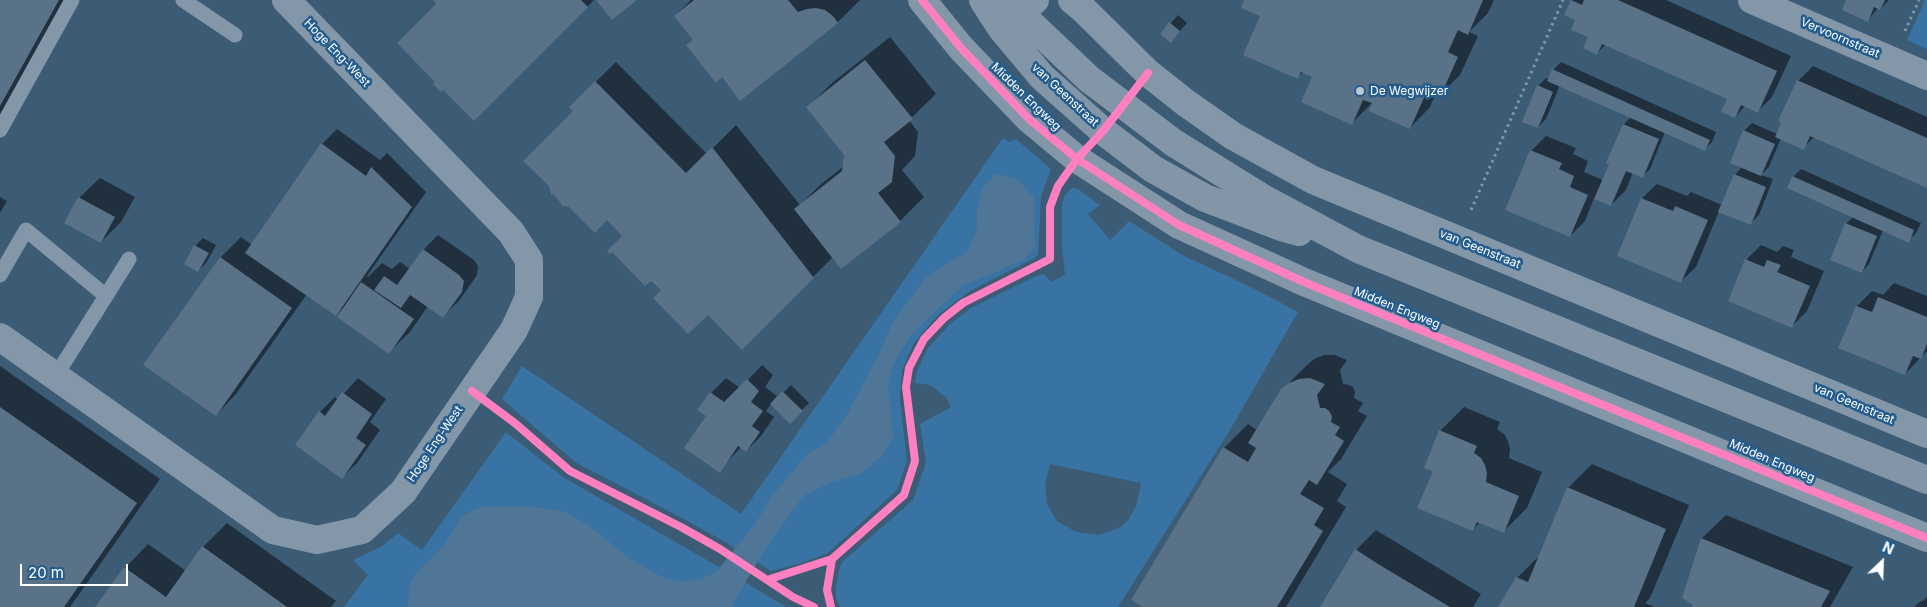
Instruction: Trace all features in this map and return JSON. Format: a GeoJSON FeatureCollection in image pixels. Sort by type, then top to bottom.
{"type":"FeatureCollection","features":[{"type":"Feature","properties":{"kind":"main road","name":"van Geenstraat"},"geometry":{"type":"LineString","coordinates":[[983,0],[1015,10],[1042,77],[1103,131],[1153,169],[1205,198],[1281,227],[1358,249],[1927,480]]}},
{"type":"Feature","properties":{"kind":"street","name":"Hoge Eng-West"},"geometry":{"type":"LineString","coordinates":[[0,337],[273,530],[317,540],[362,530],[403,492],[514,330],[529,297],[529,260],[511,232],[286,0]]}},
{"type":"Feature","properties":{"kind":"street","name":"Midden Engweg"},"geometry":{"type":"LineString","coordinates":[[922,0],[961,48],[1029,119],[1077,159],[1179,225],[1304,282],[1927,538]]}},
{"type":"Feature","properties":{"kind":"street","name":"van Geenstraat"},"geometry":{"type":"LineString","coordinates":[[1072,0],[1148,73],[1233,136],[1314,180],[1927,434]]}},
{"type":"Feature","properties":{"kind":"street","name":"Vervoornstraat"},"geometry":{"type":"LineString","coordinates":[[1752,0],[1927,76]]}},
{"type":"Feature","properties":{"kind":"lane"},"geometry":{"type":"LineString","coordinates":[[0,130],[72,0]]}},
{"type":"Feature","properties":{"kind":"lane"},"geometry":{"type":"LineString","coordinates":[[183,0],[235,35]]}},
{"type":"Feature","properties":{"kind":"lane"},"geometry":{"type":"LineString","coordinates":[[0,275],[26,230],[106,296]]}},
{"type":"Feature","properties":{"kind":"lane"},"geometry":{"type":"LineString","coordinates":[[55,377],[129,259]]}},
{"type":"Feature","properties":{"kind":"path"},"geometry":{"type":"LineString","coordinates":[[1458,240],[1563,0]]}},
{"type":"Feature","properties":{"kind":"shaded area"},"geometry":{"type":"Polygon","coordinates":[[[1925,0],[1927,0],[1927,49],[1907,40],[1925,0]]]}},
{"type":"Feature","properties":{"kind":"shaded area"},"geometry":{"type":"Polygon","coordinates":[[[1003,138],[1009,142],[1016,139],[1051,169],[1041,197],[1038,255],[970,291],[938,315],[914,343],[902,370],[900,399],[907,461],[897,490],[828,553],[802,563],[771,571],[727,543],[575,462],[502,399],[522,366],[741,514],[1003,138]]]}},
{"type":"Feature","properties":{"kind":"shaded area"},"geometry":{"type":"Polygon","coordinates":[[[996,174],[1017,179],[1034,198],[1035,247],[1024,260],[962,286],[909,337],[893,365],[888,383],[893,438],[882,456],[860,474],[829,483],[804,495],[771,540],[733,603],[733,607],[408,607],[409,588],[415,574],[445,544],[462,516],[481,507],[528,506],[563,511],[587,524],[629,558],[662,577],[683,582],[702,579],[716,572],[755,524],[773,495],[793,471],[810,452],[826,444],[848,413],[879,354],[892,324],[925,278],[968,251],[977,229],[977,209],[982,189],[996,174]]]}},
{"type":"Feature","properties":{"kind":"shaded area"},"geometry":{"type":"Polygon","coordinates":[[[1072,188],[1078,189],[1100,205],[1088,214],[1110,240],[1129,221],[1184,256],[1249,286],[1298,312],[1230,430],[1118,607],[840,607],[836,598],[836,586],[842,562],[913,500],[926,463],[920,424],[951,407],[946,397],[930,385],[915,383],[917,371],[928,348],[950,324],[971,308],[1036,276],[1043,274],[1051,282],[1065,275],[1062,247],[1062,203],[1065,195],[1072,188]],[[1050,464],[1045,485],[1047,504],[1057,521],[1076,532],[1099,535],[1121,527],[1129,519],[1136,506],[1141,483],[1050,464]]]}},
{"type":"Feature","properties":{"kind":"shaded area"},"geometry":{"type":"Polygon","coordinates":[[[506,432],[563,477],[786,607],[344,607],[368,575],[353,560],[381,547],[398,533],[422,550],[506,432]]]}},
{"type":"Feature","properties":{"kind":"building"},"geometry":{"type":"Polygon","coordinates":[[[0,0],[59,0],[0,106],[0,0]]]}},
{"type":"Feature","properties":{"kind":"building"},"geometry":{"type":"Polygon","coordinates":[[[433,0],[581,0],[588,7],[474,121],[443,90],[441,92],[433,84],[435,82],[397,43],[436,4],[433,0]]]}},
{"type":"Feature","properties":{"kind":"building"},"geometry":{"type":"Polygon","coordinates":[[[596,0],[637,0],[612,20],[596,0]]]}},
{"type":"Feature","properties":{"kind":"building"},"geometry":{"type":"Polygon","coordinates":[[[694,0],[788,0],[798,12],[816,8],[825,10],[838,23],[740,101],[722,77],[716,83],[686,45],[693,40],[674,16],[694,0]]]}},
{"type":"Feature","properties":{"kind":"building"},"geometry":{"type":"Polygon","coordinates":[[[1244,0],[1483,0],[1468,35],[1458,30],[1448,52],[1458,57],[1440,97],[1427,91],[1410,129],[1369,111],[1372,103],[1363,100],[1352,125],[1301,102],[1312,77],[1301,72],[1298,79],[1243,55],[1260,16],[1241,8],[1244,0]]]}},
{"type":"Feature","properties":{"kind":"building"},"geometry":{"type":"Polygon","coordinates":[[[1571,0],[1582,5],[1584,0],[1618,0],[1777,71],[1758,113],[1741,105],[1735,118],[1721,112],[1727,99],[1602,44],[1597,55],[1583,48],[1588,37],[1571,30],[1575,20],[1564,15],[1571,0]]]}},
{"type":"Feature","properties":{"kind":"building"},"geometry":{"type":"Polygon","coordinates":[[[1846,0],[1885,0],[1880,10],[1874,7],[1868,22],[1842,10],[1846,0]]]}},
{"type":"Feature","properties":{"kind":"building"},"geometry":{"type":"Polygon","coordinates":[[[1169,22],[1180,31],[1171,43],[1160,34],[1169,22]]]}},
{"type":"Feature","properties":{"kind":"building"},"geometry":{"type":"Polygon","coordinates":[[[865,60],[913,119],[884,142],[895,156],[892,182],[878,193],[901,222],[841,269],[794,209],[842,171],[844,155],[806,107],[865,60]]]}},
{"type":"Feature","properties":{"kind":"building"},"geometry":{"type":"Polygon","coordinates":[[[1552,69],[1710,140],[1705,151],[1547,81],[1552,69]]]}},
{"type":"Feature","properties":{"kind":"building"},"geometry":{"type":"Polygon","coordinates":[[[1797,80],[1927,138],[1927,188],[1810,136],[1804,150],[1775,137],[1781,123],[1778,121],[1797,80]]]}},
{"type":"Feature","properties":{"kind":"building"},"geometry":{"type":"Polygon","coordinates":[[[595,81],[686,173],[712,147],[814,278],[742,350],[708,315],[688,334],[653,298],[661,290],[651,281],[645,286],[612,252],[610,254],[607,251],[622,236],[607,220],[595,233],[569,207],[561,205],[553,194],[551,195],[549,186],[523,161],[573,111],[569,107],[595,81]]]}},
{"type":"Feature","properties":{"kind":"building"},"geometry":{"type":"Polygon","coordinates":[[[1537,85],[1553,92],[1538,128],[1522,122],[1537,85]]]}},
{"type":"Feature","properties":{"kind":"building"},"geometry":{"type":"Polygon","coordinates":[[[1623,124],[1659,139],[1643,178],[1626,171],[1611,206],[1594,199],[1609,164],[1606,163],[1623,124]]]}},
{"type":"Feature","properties":{"kind":"building"},"geometry":{"type":"Polygon","coordinates":[[[1743,130],[1775,144],[1761,176],[1730,163],[1743,130]]]}},
{"type":"Feature","properties":{"kind":"building"},"geometry":{"type":"Polygon","coordinates":[[[321,143],[366,176],[371,167],[412,207],[336,316],[245,253],[321,143]]]}},
{"type":"Feature","properties":{"kind":"building"},"geometry":{"type":"Polygon","coordinates":[[[1530,150],[1562,163],[1559,169],[1574,176],[1570,187],[1588,195],[1570,237],[1505,210],[1530,150]]]}},
{"type":"Feature","properties":{"kind":"building"},"geometry":{"type":"Polygon","coordinates":[[[1734,174],[1766,187],[1751,225],[1718,212],[1734,174]]]}},
{"type":"Feature","properties":{"kind":"building"},"geometry":{"type":"Polygon","coordinates":[[[1792,176],[1914,230],[1909,243],[1787,188],[1792,176]]]}},
{"type":"Feature","properties":{"kind":"building"},"geometry":{"type":"Polygon","coordinates":[[[78,197],[115,217],[101,243],[64,223],[78,197]]]}},
{"type":"Feature","properties":{"kind":"building"},"geometry":{"type":"Polygon","coordinates":[[[1641,198],[1673,211],[1675,206],[1708,220],[1681,283],[1617,256],[1641,198]]]}},
{"type":"Feature","properties":{"kind":"building"},"geometry":{"type":"Polygon","coordinates":[[[1845,223],[1877,236],[1862,273],[1830,260],[1845,223]]]}},
{"type":"Feature","properties":{"kind":"building"},"geometry":{"type":"Polygon","coordinates":[[[194,245],[209,253],[198,272],[184,264],[194,245]]]}},
{"type":"Feature","properties":{"kind":"building"},"geometry":{"type":"Polygon","coordinates":[[[423,249],[459,275],[464,281],[462,292],[443,318],[410,295],[401,308],[374,290],[384,276],[397,285],[423,249]]]}},
{"type":"Feature","properties":{"kind":"building"},"geometry":{"type":"Polygon","coordinates":[[[220,257],[292,308],[216,416],[143,365],[220,257]]]}},
{"type":"Feature","properties":{"kind":"building"},"geometry":{"type":"Polygon","coordinates":[[[1745,259],[1764,267],[1767,260],[1781,265],[1777,272],[1810,286],[1792,328],[1728,301],[1745,259]]]}},
{"type":"Feature","properties":{"kind":"building"},"geometry":{"type":"Polygon","coordinates":[[[361,282],[414,319],[389,354],[337,317],[361,282]]]}},
{"type":"Feature","properties":{"kind":"building"},"geometry":{"type":"Polygon","coordinates":[[[1878,297],[1927,317],[1927,344],[1921,359],[1913,356],[1905,375],[1838,348],[1856,306],[1872,312],[1878,297]]]}},
{"type":"Feature","properties":{"kind":"building"},"geometry":{"type":"Polygon","coordinates":[[[1310,378],[1325,384],[1317,395],[1320,408],[1325,408],[1329,411],[1332,416],[1331,422],[1340,427],[1335,435],[1344,441],[1317,485],[1309,480],[1300,494],[1324,508],[1314,525],[1323,531],[1277,607],[1143,607],[1131,600],[1223,447],[1248,462],[1256,448],[1248,443],[1281,389],[1299,379],[1310,378]]]}},
{"type":"Feature","properties":{"kind":"building"},"geometry":{"type":"Polygon","coordinates":[[[747,379],[759,391],[751,402],[763,411],[752,426],[760,432],[746,452],[738,446],[720,473],[684,448],[706,416],[697,410],[710,392],[724,402],[747,379]]]}},
{"type":"Feature","properties":{"kind":"building"},"geometry":{"type":"Polygon","coordinates":[[[782,391],[803,411],[790,424],[770,404],[782,391]]]}},
{"type":"Feature","properties":{"kind":"building"},"geometry":{"type":"Polygon","coordinates":[[[342,392],[372,414],[356,438],[366,445],[342,479],[295,445],[319,411],[325,416],[342,392]]]}},
{"type":"Feature","properties":{"kind":"building"},"geometry":{"type":"Polygon","coordinates":[[[0,407],[137,503],[64,607],[0,607],[0,407]]]}},
{"type":"Feature","properties":{"kind":"building"},"geometry":{"type":"Polygon","coordinates":[[[1439,430],[1477,446],[1474,453],[1481,458],[1485,465],[1487,473],[1486,482],[1519,496],[1504,533],[1477,522],[1473,531],[1417,508],[1433,471],[1424,468],[1439,430]]]}},
{"type":"Feature","properties":{"kind":"building"},"geometry":{"type":"Polygon","coordinates":[[[1567,487],[1666,529],[1634,607],[1498,607],[1516,577],[1528,582],[1567,487]]]}},
{"type":"Feature","properties":{"kind":"building"},"geometry":{"type":"Polygon","coordinates":[[[1701,538],[1830,591],[1821,607],[1691,607],[1693,605],[1682,598],[1701,538]]]}},
{"type":"Feature","properties":{"kind":"building"},"geometry":{"type":"Polygon","coordinates":[[[202,546],[287,607],[95,607],[124,567],[166,597],[202,546]]]}},
{"type":"Feature","properties":{"kind":"building"},"geometry":{"type":"Polygon","coordinates":[[[1355,549],[1378,564],[1450,607],[1320,607],[1355,549]]]}},
{"type":"Feature","properties":{"kind":"cycle path"},"geometry":{"type":"LineString","coordinates":[[922,0],[961,48],[1029,119],[1077,159],[1179,225],[1304,282],[1927,538]]}},
{"type":"Feature","properties":{"kind":"cycle path"},"geometry":{"type":"LineString","coordinates":[[831,607],[827,590],[832,559],[904,495],[915,461],[906,387],[909,368],[924,339],[944,318],[963,303],[1050,259],[1050,207],[1058,186],[1077,159],[1103,131],[1148,73]]}},
{"type":"Feature","properties":{"kind":"cycle path"},"geometry":{"type":"LineString","coordinates":[[472,391],[516,424],[570,471],[681,527],[720,549],[793,597],[814,607]]}},
{"type":"Feature","properties":{"kind":"cycle path"},"geometry":{"type":"LineString","coordinates":[[767,580],[832,559]]}},
{"type":"Feature","properties":{"kind":"place","name":"De Wegwijzer"},"geometry":{"type":"Point","coordinates":[1360,91]}}]}
